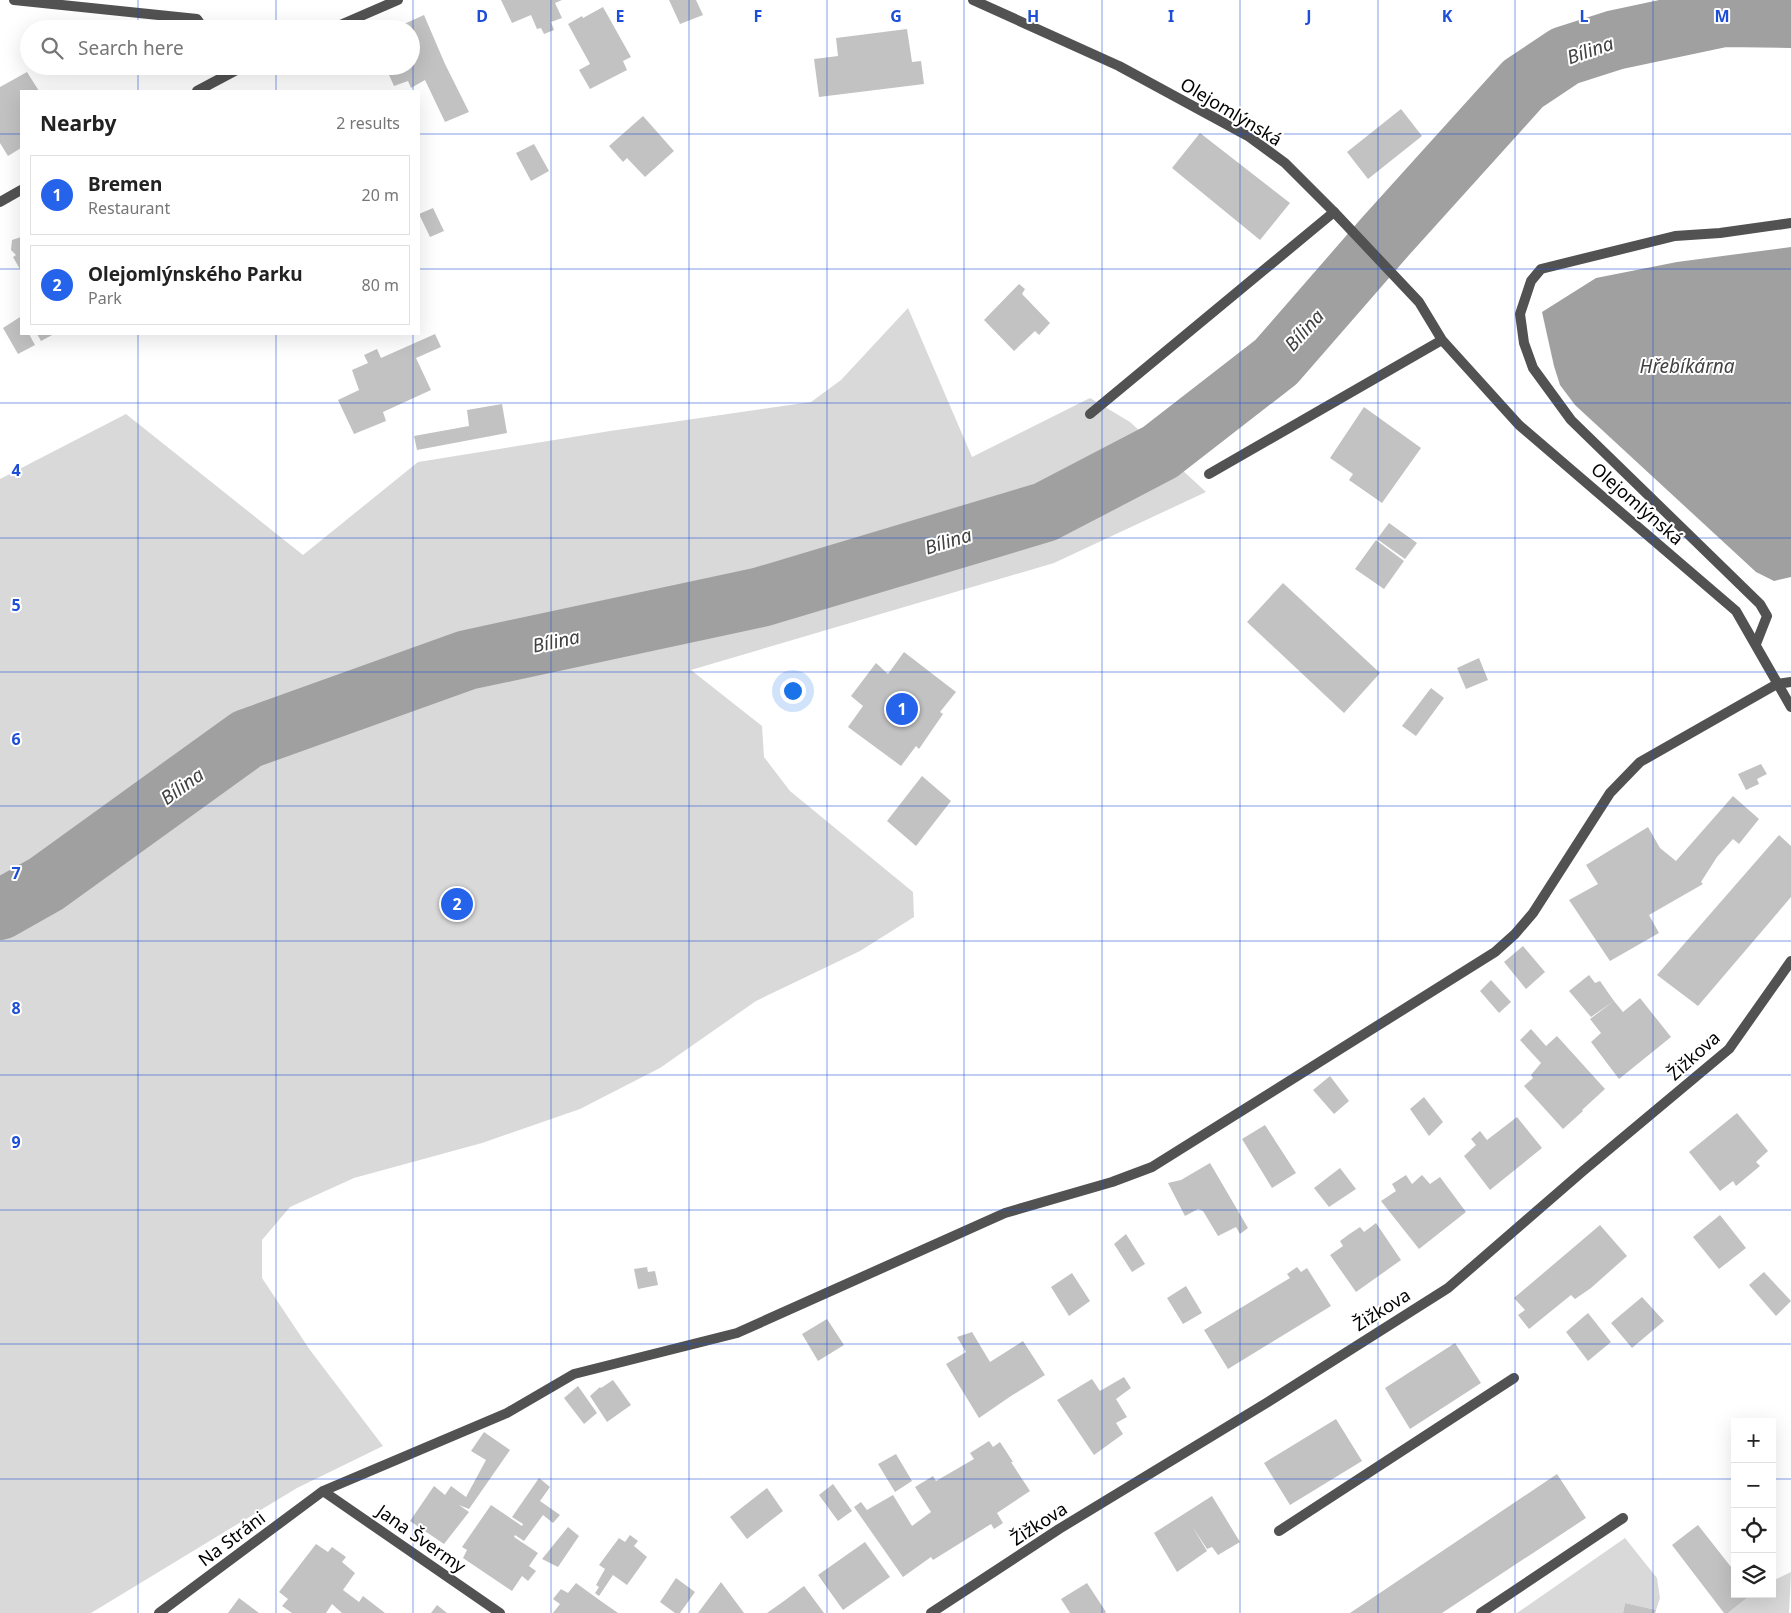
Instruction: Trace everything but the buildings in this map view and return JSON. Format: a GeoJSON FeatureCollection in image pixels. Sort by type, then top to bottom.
{"type":"FeatureCollection","features":[{"type":"Feature","properties":{"kind":"street"},"geometry":{"type":"LineString","coordinates":[[14,0],[198,20]]}},
{"type":"Feature","properties":{"kind":"street"},"geometry":{"type":"LineString","coordinates":[[352,20],[398,0]]}},
{"type":"Feature","properties":{"kind":"street","name":"Olejomlýnská"},"geometry":{"type":"LineString","coordinates":[[973,0],[1119,66],[1248,136],[1285,163],[1419,302],[1442,340],[1519,425],[1736,611],[1791,707]]}},
{"type":"Feature","properties":{"kind":"street"},"geometry":{"type":"LineString","coordinates":[[199,90],[224,75]]}},
{"type":"Feature","properties":{"kind":"street"},"geometry":{"type":"LineString","coordinates":[[0,202],[20,191]]}},
{"type":"Feature","properties":{"kind":"street"},"geometry":{"type":"LineString","coordinates":[[1090,414],[1334,212]]}},
{"type":"Feature","properties":{"kind":"street"},"geometry":{"type":"LineString","coordinates":[[1756,644],[1767,616],[1760,604],[1571,420],[1533,368],[1524,343],[1520,314],[1530,281],[1541,269],[1675,236],[1720,233],[1791,223]]}},
{"type":"Feature","properties":{"kind":"street"},"geometry":{"type":"LineString","coordinates":[[1209,474],[1442,340]]}},
{"type":"Feature","properties":{"kind":"street"},"geometry":{"type":"LineString","coordinates":[[1778,684],[1791,682]]}},
{"type":"Feature","properties":{"kind":"street","name":"Na Stráni"},"geometry":{"type":"LineString","coordinates":[[159,1613],[323,1491],[507,1413],[574,1374],[737,1333],[1005,1213],[1112,1182],[1152,1168],[1495,952],[1515,934],[1533,913],[1610,793],[1640,762],[1778,684]]}},
{"type":"Feature","properties":{"kind":"street","name":"Žižkova"},"geometry":{"type":"LineString","coordinates":[[931,1613],[1059,1529],[1268,1402],[1448,1288],[1583,1171],[1729,1049],[1791,961]]}},
{"type":"Feature","properties":{"kind":"street"},"geometry":{"type":"LineString","coordinates":[[1278,1531],[1514,1378]]}},
{"type":"Feature","properties":{"kind":"street","name":"Jana Švermy"},"geometry":{"type":"LineString","coordinates":[[323,1491],[500,1613]]}},
{"type":"Feature","properties":{"kind":"street"},"geometry":{"type":"LineString","coordinates":[[1481,1613],[1623,1518]]}},
{"type":"Feature","properties":{"kind":"shaded area"},"geometry":{"type":"Polygon","coordinates":[[[908,308],[972,457],[1090,398],[1130,422],[1206,492],[1054,563],[691,670],[762,726],[764,757],[790,791],[913,892],[914,917],[860,951],[756,1001],[660,1068],[580,1109],[482,1143],[354,1178],[290,1207],[262,1240],[262,1278],[310,1350],[383,1446],[297,1488],[91,1613],[0,1613],[0,479],[126,414],[303,555],[418,462],[610,431],[811,402],[841,380],[908,308]]]}},
{"type":"Feature","properties":{"kind":"shaded area"},"geometry":{"type":"Polygon","coordinates":[[[1625,1538],[1657,1578],[1660,1598],[1656,1610],[1625,1603],[1623,1613],[1517,1613],[1625,1538]]]}},
{"type":"Feature","properties":{"kind":"shaded area"},"geometry":{"type":"Polygon","coordinates":[[[1791,1572],[1789,1613],[1728,1613],[1747,1598],[1776,1598],[1776,1579],[1791,1572]]]}},
{"type":"Feature","properties":{"kind":"water","name":"Hřebíkárna"},"geometry":{"type":"Polygon","coordinates":[[[1791,247],[1791,577],[1774,581],[1756,572],[1575,405],[1560,385],[1542,312],[1596,278],[1677,262],[1791,247]]]}},
{"type":"Feature","properties":{"kind":"waterway","name":"Bílina"},"geometry":{"type":"LineString","coordinates":[[0,910],[46,884],[247,739],[467,660],[761,597],[1045,512],[1160,452],[1276,362],[1384,238],[1523,84],[1565,56],[1615,40],[1724,17],[1791,18]]}},
{"type":"Feature","properties":{"kind":"place","name":"Bremen"},"geometry":{"type":"Point","coordinates":[902,709]}},
{"type":"Feature","properties":{"kind":"place","name":"Olejomlýnského Parku"},"geometry":{"type":"Point","coordinates":[457,904]}}]}
